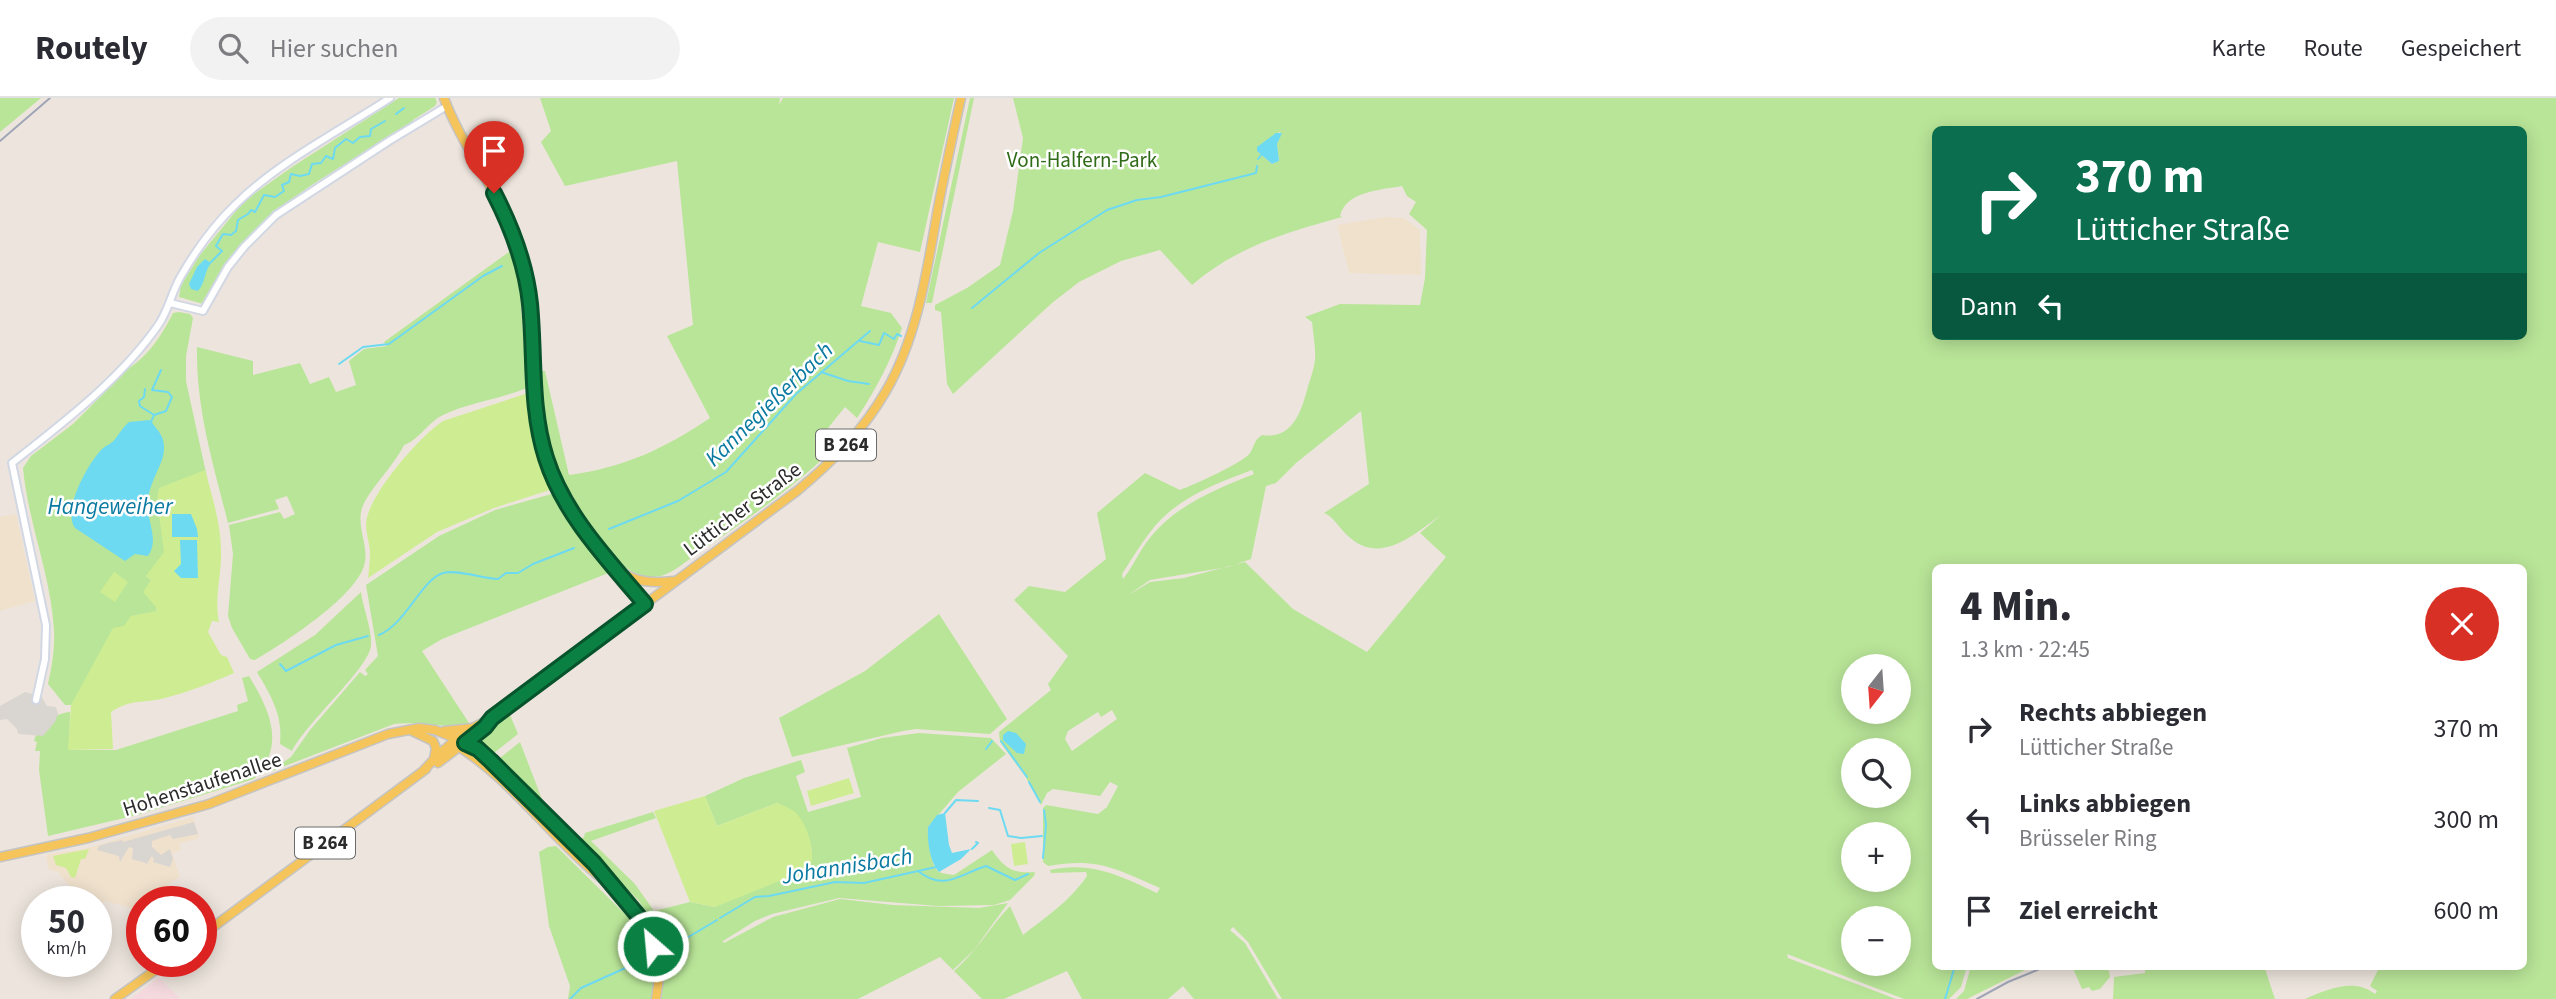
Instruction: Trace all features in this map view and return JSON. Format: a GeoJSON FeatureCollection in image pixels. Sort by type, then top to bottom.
{"type":"FeatureCollection","features":[{"type":"Feature","properties":{"kind":"main road","name":"Lütticher Straße"},"geometry":{"type":"LineString","coordinates":[[217,924],[424,770],[476,727],[492,718],[677,581],[818,473],[862,427],[886,391],[905,350],[919,303],[961,98]]}},
{"type":"Feature","properties":{"kind":"main road"},"geometry":{"type":"LineString","coordinates":[[445,102],[505,214],[520,255],[530,303],[536,414],[547,460],[568,505],[612,565],[645,604]]}},
{"type":"Feature","properties":{"kind":"main road"},"geometry":{"type":"LineString","coordinates":[[612,565],[635,579],[647,582],[677,581]]}},
{"type":"Feature","properties":{"kind":"main road","name":"Lütticher Straße"},"geometry":{"type":"LineString","coordinates":[[424,770],[434,759],[485,727],[492,718]]}},
{"type":"Feature","properties":{"kind":"main road"},"geometry":{"type":"LineString","coordinates":[[435,730],[453,732],[476,727]]}},
{"type":"Feature","properties":{"kind":"main road","name":"Hohenstaufenallee"},"geometry":{"type":"LineString","coordinates":[[0,856],[57,845],[230,798],[388,734],[419,728],[435,730],[459,743]]}},
{"type":"Feature","properties":{"kind":"main road"},"geometry":{"type":"LineString","coordinates":[[411,731],[433,741],[436,748],[434,759]]}},
{"type":"Feature","properties":{"kind":"main road","name":"Hohenstaufenallee"},"geometry":{"type":"LineString","coordinates":[[411,731],[459,743]]}},
{"type":"Feature","properties":{"kind":"main road"},"geometry":{"type":"LineString","coordinates":[[459,743],[485,765],[570,852],[616,890],[640,918],[653,946],[659,978],[656,999]]}},
{"type":"Feature","properties":{"kind":"main road"},"geometry":{"type":"LineString","coordinates":[[115,999],[146,977]]}},
{"type":"Feature","properties":{"kind":"street"},"geometry":{"type":"LineString","coordinates":[[36,700],[45,659],[45,616],[12,463],[125,366],[160,323],[181,275],[221,219],[239,201],[288,164],[390,98]]}},
{"type":"Feature","properties":{"kind":"street"},"geometry":{"type":"LineString","coordinates":[[170,303],[202,310],[244,246],[276,215],[445,102]]}},
{"type":"Feature","properties":{"kind":"shaded area"},"geometry":{"type":"Polygon","coordinates":[[[1386,217],[1404,218],[1420,230],[1421,275],[1349,273],[1337,225],[1386,217]]]}},
{"type":"Feature","properties":{"kind":"shaded area"},"geometry":{"type":"Polygon","coordinates":[[[16,514],[35,601],[0,611],[0,517],[16,514]]]}},
{"type":"Feature","properties":{"kind":"shaded area"},"geometry":{"type":"Polygon","coordinates":[[[25,692],[41,696],[47,706],[56,707],[58,714],[55,722],[43,736],[18,734],[17,729],[7,719],[0,720],[0,706],[25,692]]]}},
{"type":"Feature","properties":{"kind":"shaded area"},"geometry":{"type":"Polygon","coordinates":[[[193,817],[199,838],[179,844],[181,850],[172,853],[180,877],[168,884],[169,886],[126,886],[126,907],[112,903],[112,886],[69,886],[58,872],[49,870],[46,856],[48,854],[84,849],[193,817]]]}},
{"type":"Feature","properties":{"kind":"shaded area"},"geometry":{"type":"Polygon","coordinates":[[[194,822],[198,834],[173,839],[170,835],[152,841],[152,847],[161,855],[170,849],[173,859],[170,867],[153,862],[152,856],[145,866],[146,863],[132,859],[133,848],[129,847],[120,862],[119,856],[97,850],[99,846],[108,843],[123,842],[194,822]]]}},
{"type":"Feature","properties":{"kind":"shaded area"},"geometry":{"type":"Polygon","coordinates":[[[158,978],[181,999],[130,999],[158,978]]]}},
{"type":"Feature","properties":{"kind":"green space"},"geometry":{"type":"Polygon","coordinates":[[[0,98],[41,98],[0,132],[0,98]]]}},
{"type":"Feature","properties":{"kind":"green space"},"geometry":{"type":"Polygon","coordinates":[[[399,98],[435,98],[437,102],[411,124],[304,190],[265,221],[243,245],[203,304],[179,297],[181,285],[200,255],[244,201],[399,98]]]}},
{"type":"Feature","properties":{"kind":"green space"},"geometry":{"type":"Polygon","coordinates":[[[540,98],[780,98],[779,105],[783,98],[954,98],[920,252],[878,242],[861,306],[891,313],[902,328],[888,363],[864,407],[857,418],[845,407],[820,438],[832,450],[802,477],[736,527],[661,576],[637,574],[616,560],[563,487],[542,418],[535,371],[545,371],[569,475],[626,462],[677,439],[710,418],[667,336],[693,325],[677,161],[565,186],[541,142],[551,131],[540,98]]]}},
{"type":"Feature","properties":{"kind":"green space"},"geometry":{"type":"Polygon","coordinates":[[[970,98],[974,98],[932,303],[926,303],[970,98]]]}},
{"type":"Feature","properties":{"kind":"green space","name":"Von-Halfern-Park"},"geometry":{"type":"Polygon","coordinates":[[[1013,98],[2556,98],[2556,999],[2305,999],[2331,989],[2349,986],[2358,986],[2375,994],[2377,991],[2370,986],[2378,970],[2527,970],[2527,564],[1932,564],[1932,970],[1966,970],[1961,987],[1949,999],[1904,999],[1844,976],[1911,976],[1911,906],[1841,906],[1841,975],[1787,954],[1788,958],[1896,999],[1282,999],[1248,942],[1233,927],[1230,930],[1245,943],[1278,999],[1194,999],[1183,986],[1168,999],[1082,999],[1067,971],[1004,999],[982,999],[954,971],[1010,906],[1023,935],[1065,902],[1087,876],[1086,872],[1051,873],[1050,870],[1079,867],[1092,869],[1118,876],[1157,893],[1160,888],[1106,866],[1080,863],[1048,866],[1043,862],[1043,808],[1046,805],[1098,814],[1107,807],[1118,786],[1110,782],[1100,796],[1053,789],[1047,793],[1041,805],[1025,776],[1000,742],[999,732],[1051,690],[1048,684],[1068,656],[1014,600],[1029,586],[1065,592],[1106,559],[1097,513],[1145,473],[1180,490],[1246,457],[1262,435],[1281,433],[1289,428],[1303,404],[1315,363],[1312,322],[1305,317],[1340,304],[1420,305],[1425,278],[1427,230],[1409,214],[1416,202],[1407,196],[1402,186],[1365,193],[1349,201],[1340,216],[1342,217],[1263,242],[1226,260],[1192,285],[1160,250],[1121,261],[1079,282],[1052,303],[953,394],[947,384],[941,312],[935,310],[935,305],[967,288],[1000,265],[1013,211],[1023,138],[1013,98]],[[1279,132],[1257,151],[1272,164],[1279,161],[1279,132]],[[1361,411],[1296,463],[1276,483],[1266,486],[1251,559],[1234,565],[1245,562],[1293,609],[1367,652],[1446,557],[1420,533],[1441,515],[1396,544],[1372,548],[1360,545],[1324,513],[1369,484],[1361,411]],[[1252,470],[1208,488],[1177,506],[1161,519],[1143,542],[1122,574],[1123,579],[1146,543],[1181,509],[1209,493],[1254,474],[1252,470]],[[1222,568],[1150,580],[1127,596],[1150,582],[1184,578],[1222,568]],[[1112,710],[1101,717],[1098,712],[1068,731],[1065,739],[1072,751],[1117,719],[1112,710]]]}},
{"type":"Feature","properties":{"kind":"green space"},"geometry":{"type":"Polygon","coordinates":[[[513,249],[520,293],[527,388],[443,415],[404,445],[362,508],[365,559],[358,579],[317,619],[255,660],[250,659],[228,616],[233,554],[229,525],[280,512],[284,519],[295,514],[287,496],[275,500],[279,509],[228,523],[202,415],[197,347],[253,361],[253,375],[300,363],[310,384],[329,377],[336,392],[356,385],[349,361],[364,349],[387,346],[384,342],[513,249]]]}},
{"type":"Feature","properties":{"kind":"green space"},"geometry":{"type":"Polygon","coordinates":[[[173,313],[190,314],[193,318],[186,356],[186,381],[220,537],[173,552],[146,576],[151,580],[157,612],[133,616],[71,705],[65,705],[48,684],[54,644],[52,610],[23,468],[31,456],[73,424],[149,351],[173,313]]]}},
{"type":"Feature","properties":{"kind":"green space"},"geometry":{"type":"Polygon","coordinates":[[[528,393],[534,437],[553,489],[494,508],[437,532],[368,578],[370,551],[366,524],[369,512],[385,483],[421,439],[443,421],[528,393]]]}},
{"type":"Feature","properties":{"kind":"green space"},"geometry":{"type":"Polygon","coordinates":[[[205,470],[221,541],[217,604],[219,622],[212,621],[208,632],[221,655],[227,657],[234,673],[183,693],[132,703],[111,712],[113,749],[68,750],[71,705],[113,628],[124,626],[131,616],[157,611],[143,592],[151,580],[146,576],[164,552],[157,499],[159,488],[205,470]]]}},
{"type":"Feature","properties":{"kind":"green space"},"geometry":{"type":"Polygon","coordinates":[[[555,493],[611,572],[442,639],[422,651],[469,723],[451,726],[394,724],[272,771],[272,764],[282,763],[291,757],[310,730],[360,672],[365,676],[368,674],[365,670],[378,656],[366,585],[439,536],[495,510],[555,493]]]}},
{"type":"Feature","properties":{"kind":"green space"},"geometry":{"type":"Polygon","coordinates":[[[114,572],[128,582],[115,602],[100,592],[114,572]]]}},
{"type":"Feature","properties":{"kind":"green space"},"geometry":{"type":"Polygon","coordinates":[[[361,592],[371,640],[367,656],[292,751],[280,744],[278,715],[257,672],[315,635],[361,592]]]}},
{"type":"Feature","properties":{"kind":"green space"},"geometry":{"type":"Polygon","coordinates":[[[939,614],[1007,719],[990,734],[916,729],[792,757],[779,718],[865,671],[939,614]]]}},
{"type":"Feature","properties":{"kind":"green space"},"geometry":{"type":"Polygon","coordinates":[[[249,676],[268,714],[272,740],[264,766],[254,779],[137,815],[48,836],[39,770],[40,751],[35,751],[37,742],[34,741],[39,730],[48,721],[70,712],[69,750],[116,750],[238,711],[237,705],[248,701],[242,678],[249,676]]]}},
{"type":"Feature","properties":{"kind":"green space"},"geometry":{"type":"Polygon","coordinates":[[[510,715],[518,734],[491,753],[482,743],[481,737],[510,715]]]}},
{"type":"Feature","properties":{"kind":"green space"},"geometry":{"type":"Polygon","coordinates":[[[919,733],[991,738],[1006,754],[958,792],[928,827],[930,850],[938,871],[954,875],[992,850],[1010,868],[1021,872],[1035,872],[1034,876],[1010,900],[994,905],[938,906],[839,898],[772,914],[723,941],[724,943],[773,917],[840,899],[893,905],[979,908],[1008,903],[974,950],[953,970],[940,957],[858,999],[660,999],[662,968],[657,947],[643,918],[647,915],[639,901],[580,840],[585,833],[653,812],[656,818],[591,841],[635,884],[654,911],[690,902],[715,907],[812,850],[798,816],[777,803],[717,826],[705,796],[744,778],[801,760],[805,772],[796,776],[808,812],[861,797],[847,748],[882,738],[919,733]]]}},
{"type":"Feature","properties":{"kind":"green space"},"geometry":{"type":"Polygon","coordinates":[[[520,742],[545,807],[500,762],[501,757],[520,742]]]}},
{"type":"Feature","properties":{"kind":"green space"},"geometry":{"type":"Polygon","coordinates":[[[849,778],[854,793],[811,806],[807,791],[849,778]]]}},
{"type":"Feature","properties":{"kind":"green space"},"geometry":{"type":"Polygon","coordinates":[[[705,796],[717,826],[777,803],[793,811],[801,819],[808,833],[812,856],[809,869],[715,907],[690,902],[654,811],[705,796]]]}},
{"type":"Feature","properties":{"kind":"green space"},"geometry":{"type":"Polygon","coordinates":[[[1025,842],[1028,864],[1014,866],[1011,844],[1025,842]]]}},
{"type":"Feature","properties":{"kind":"green space"},"geometry":{"type":"Polygon","coordinates":[[[556,846],[634,923],[647,953],[642,956],[644,958],[652,955],[655,980],[653,999],[568,999],[570,986],[549,926],[539,852],[556,846]]]}},
{"type":"Feature","properties":{"kind":"green space"},"geometry":{"type":"Polygon","coordinates":[[[89,849],[85,859],[81,859],[75,878],[71,877],[66,868],[56,865],[53,856],[89,849]]]}},
{"type":"Feature","properties":{"kind":"green space"},"geometry":{"type":"Polygon","coordinates":[[[1970,970],[2025,970],[1967,999],[1956,999],[1964,991],[1970,970]]]}},
{"type":"Feature","properties":{"kind":"green space"},"geometry":{"type":"Polygon","coordinates":[[[2074,970],[2109,970],[2110,977],[2100,989],[2082,989],[2074,970]]]}},
{"type":"Feature","properties":{"kind":"green space"},"geometry":{"type":"Polygon","coordinates":[[[2145,970],[2265,970],[2275,999],[2113,999],[2114,977],[2145,973],[2145,970]]]}},
{"type":"Feature","properties":{"kind":"water"},"geometry":{"type":"Polygon","coordinates":[[[1276,133],[1282,133],[1277,144],[1279,161],[1272,164],[1257,151],[1257,147],[1276,133]]]}},
{"type":"Feature","properties":{"kind":"water"},"geometry":{"type":"Polygon","coordinates":[[[205,259],[211,263],[202,284],[198,291],[191,289],[189,284],[197,267],[205,259]]]}},
{"type":"Feature","properties":{"kind":"water","name":"Hangeweiher"},"geometry":{"type":"Polygon","coordinates":[[[150,420],[164,444],[162,461],[148,502],[153,543],[148,556],[135,554],[125,561],[75,528],[72,510],[78,487],[102,449],[114,441],[129,422],[150,420]]]}},
{"type":"Feature","properties":{"kind":"water"},"geometry":{"type":"Polygon","coordinates":[[[172,514],[191,514],[198,537],[172,537],[172,514]]]}},
{"type":"Feature","properties":{"kind":"water"},"geometry":{"type":"Polygon","coordinates":[[[180,540],[197,540],[198,578],[181,578],[174,571],[181,564],[180,540]]]}},
{"type":"Feature","properties":{"kind":"water"},"geometry":{"type":"Polygon","coordinates":[[[1008,731],[1016,733],[1026,744],[1024,754],[1017,753],[1003,740],[1003,735],[1008,731]]]}},
{"type":"Feature","properties":{"kind":"water"},"geometry":{"type":"Polygon","coordinates":[[[945,813],[952,853],[971,849],[961,859],[939,872],[930,851],[928,827],[937,815],[945,813]]]}},
{"type":"Feature","properties":{"kind":"waterway"},"geometry":{"type":"LineString","coordinates":[[396,114],[404,108]]}},
{"type":"Feature","properties":{"kind":"waterway"},"geometry":{"type":"LineString","coordinates":[[210,263],[222,251],[216,246],[223,234],[231,235],[236,231],[238,220],[251,210],[255,212],[264,195],[275,197],[284,191],[282,185],[289,182],[291,174],[309,174],[312,164],[321,163],[326,156],[333,159],[335,148],[346,139],[353,143],[360,137],[370,136],[371,129],[385,121]]}},
{"type":"Feature","properties":{"kind":"waterway"},"geometry":{"type":"LineString","coordinates":[[1258,159],[1262,154]]}},
{"type":"Feature","properties":{"kind":"waterway","name":"Kannegießerbach"},"geometry":{"type":"LineString","coordinates":[[972,308],[1039,253],[1107,210],[1137,200],[1161,197],[1256,173],[1257,166]]}},
{"type":"Feature","properties":{"kind":"waterway"},"geometry":{"type":"LineString","coordinates":[[339,364],[363,347],[389,344],[483,276],[502,266]]}},
{"type":"Feature","properties":{"kind":"waterway","name":"Kannegießerbach"},"geometry":{"type":"LineString","coordinates":[[609,529],[678,501],[726,472],[796,394],[870,331]]}},
{"type":"Feature","properties":{"kind":"waterway"},"geometry":{"type":"LineString","coordinates":[[860,341],[879,345],[884,333],[894,339],[897,334],[901,336]]}},
{"type":"Feature","properties":{"kind":"waterway"},"geometry":{"type":"LineString","coordinates":[[151,422],[154,415],[166,411],[172,397],[168,392],[152,390],[161,370]]}},
{"type":"Feature","properties":{"kind":"waterway"},"geometry":{"type":"LineString","coordinates":[[821,372],[848,381],[869,384]]}},
{"type":"Feature","properties":{"kind":"waterway"},"geometry":{"type":"LineString","coordinates":[[145,389],[144,397],[139,401],[140,406],[154,415]]}},
{"type":"Feature","properties":{"kind":"waterway","name":"Kannegießerbach"},"geometry":{"type":"LineString","coordinates":[[379,635],[397,622],[428,584],[443,573],[456,572],[498,579],[506,573],[518,573],[533,564],[574,548]]}},
{"type":"Feature","properties":{"kind":"waterway","name":"Kannegießerbach"},"geometry":{"type":"LineString","coordinates":[[280,664],[286,671],[336,645],[368,636]]}},
{"type":"Feature","properties":{"kind":"waterway"},"geometry":{"type":"LineString","coordinates":[[986,749],[992,741]]}},
{"type":"Feature","properties":{"kind":"waterway"},"geometry":{"type":"LineString","coordinates":[[1001,741],[1027,777]]}},
{"type":"Feature","properties":{"kind":"waterway"},"geometry":{"type":"LineString","coordinates":[[1029,782],[1040,802]]}},
{"type":"Feature","properties":{"kind":"waterway"},"geometry":{"type":"LineString","coordinates":[[945,813],[956,800],[978,801]]}},
{"type":"Feature","properties":{"kind":"waterway"},"geometry":{"type":"LineString","coordinates":[[989,808],[1000,810],[1008,836],[1042,836]]}},
{"type":"Feature","properties":{"kind":"waterway"},"geometry":{"type":"LineString","coordinates":[[1043,858],[1046,825],[1044,810]]}},
{"type":"Feature","properties":{"kind":"waterway","name":"Johannisbach"},"geometry":{"type":"LineString","coordinates":[[972,849],[978,843],[976,842]]}},
{"type":"Feature","properties":{"kind":"waterway"},"geometry":{"type":"LineString","coordinates":[[918,871],[927,877],[944,881],[986,866],[1015,880],[1028,874]]}},
{"type":"Feature","properties":{"kind":"waterway","name":"Johannisbach"},"geometry":{"type":"LineString","coordinates":[[720,918],[755,897],[835,882],[864,883],[936,867]]}},
{"type":"Feature","properties":{"kind":"waterway","name":"Johannisbach"},"geometry":{"type":"LineString","coordinates":[[670,948],[717,920]]}},
{"type":"Feature","properties":{"kind":"waterway","name":"Johannisbach"},"geometry":{"type":"LineString","coordinates":[[570,999],[581,988],[641,961]]}},
{"type":"Feature","properties":{"kind":"waterway"},"geometry":{"type":"LineString","coordinates":[[1945,999],[1954,970]]}},
{"type":"Feature","properties":{"kind":"railway"},"geometry":{"type":"LineString","coordinates":[[0,141],[50,98]]}},
{"type":"Feature","properties":{"kind":"railway"},"geometry":{"type":"LineString","coordinates":[[1977,999],[2037,970]]}},
{"type":"Feature","properties":{"kind":"route"},"geometry":{"type":"LineString","coordinates":[[494,193],[518,247],[526,276],[530,303],[533,389],[539,433],[547,460],[560,490],[578,520],[645,604],[492,718],[465,743],[478,749],[491,761],[594,863],[640,918],[653,946]]}}]}
